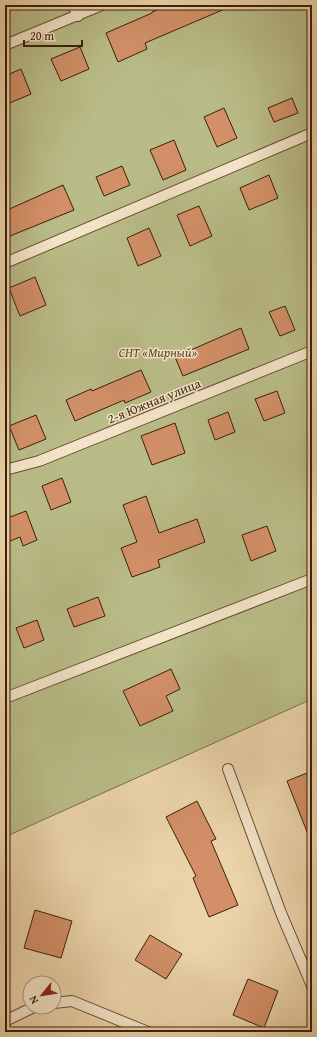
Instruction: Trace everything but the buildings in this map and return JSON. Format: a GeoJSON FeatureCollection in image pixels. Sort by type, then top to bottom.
{"type":"FeatureCollection","features":[{"type":"Feature","properties":{"kind":"lane"},"geometry":{"type":"LineString","coordinates":[[73,5],[78,16]]}},
{"type":"Feature","properties":{"kind":"lane"},"geometry":{"type":"LineString","coordinates":[[5,45],[102,5]]}},
{"type":"Feature","properties":{"kind":"lane"},"geometry":{"type":"LineString","coordinates":[[5,263],[312,133]]}},
{"type":"Feature","properties":{"kind":"lane","name":"2-я Южная улица"},"geometry":{"type":"LineString","coordinates":[[5,470],[39,461],[312,351]]}},
{"type":"Feature","properties":{"kind":"lane"},"geometry":{"type":"LineString","coordinates":[[5,698],[312,579]]}},
{"type":"Feature","properties":{"kind":"lane"},"geometry":{"type":"LineString","coordinates":[[228,769],[281,913],[312,986]]}},
{"type":"Feature","properties":{"kind":"lane"},"geometry":{"type":"LineString","coordinates":[[62,1002],[72,1001],[148,1032]]}},
{"type":"Feature","properties":{"kind":"lane"},"geometry":{"type":"LineString","coordinates":[[5,1021],[22,1013]]}},
{"type":"Feature","properties":{"kind":"green space","name":"СНТ «Мирный»"},"geometry":{"type":"Polygon","coordinates":[[[5,5],[312,5],[312,699],[5,837],[5,5]]]}}]}
